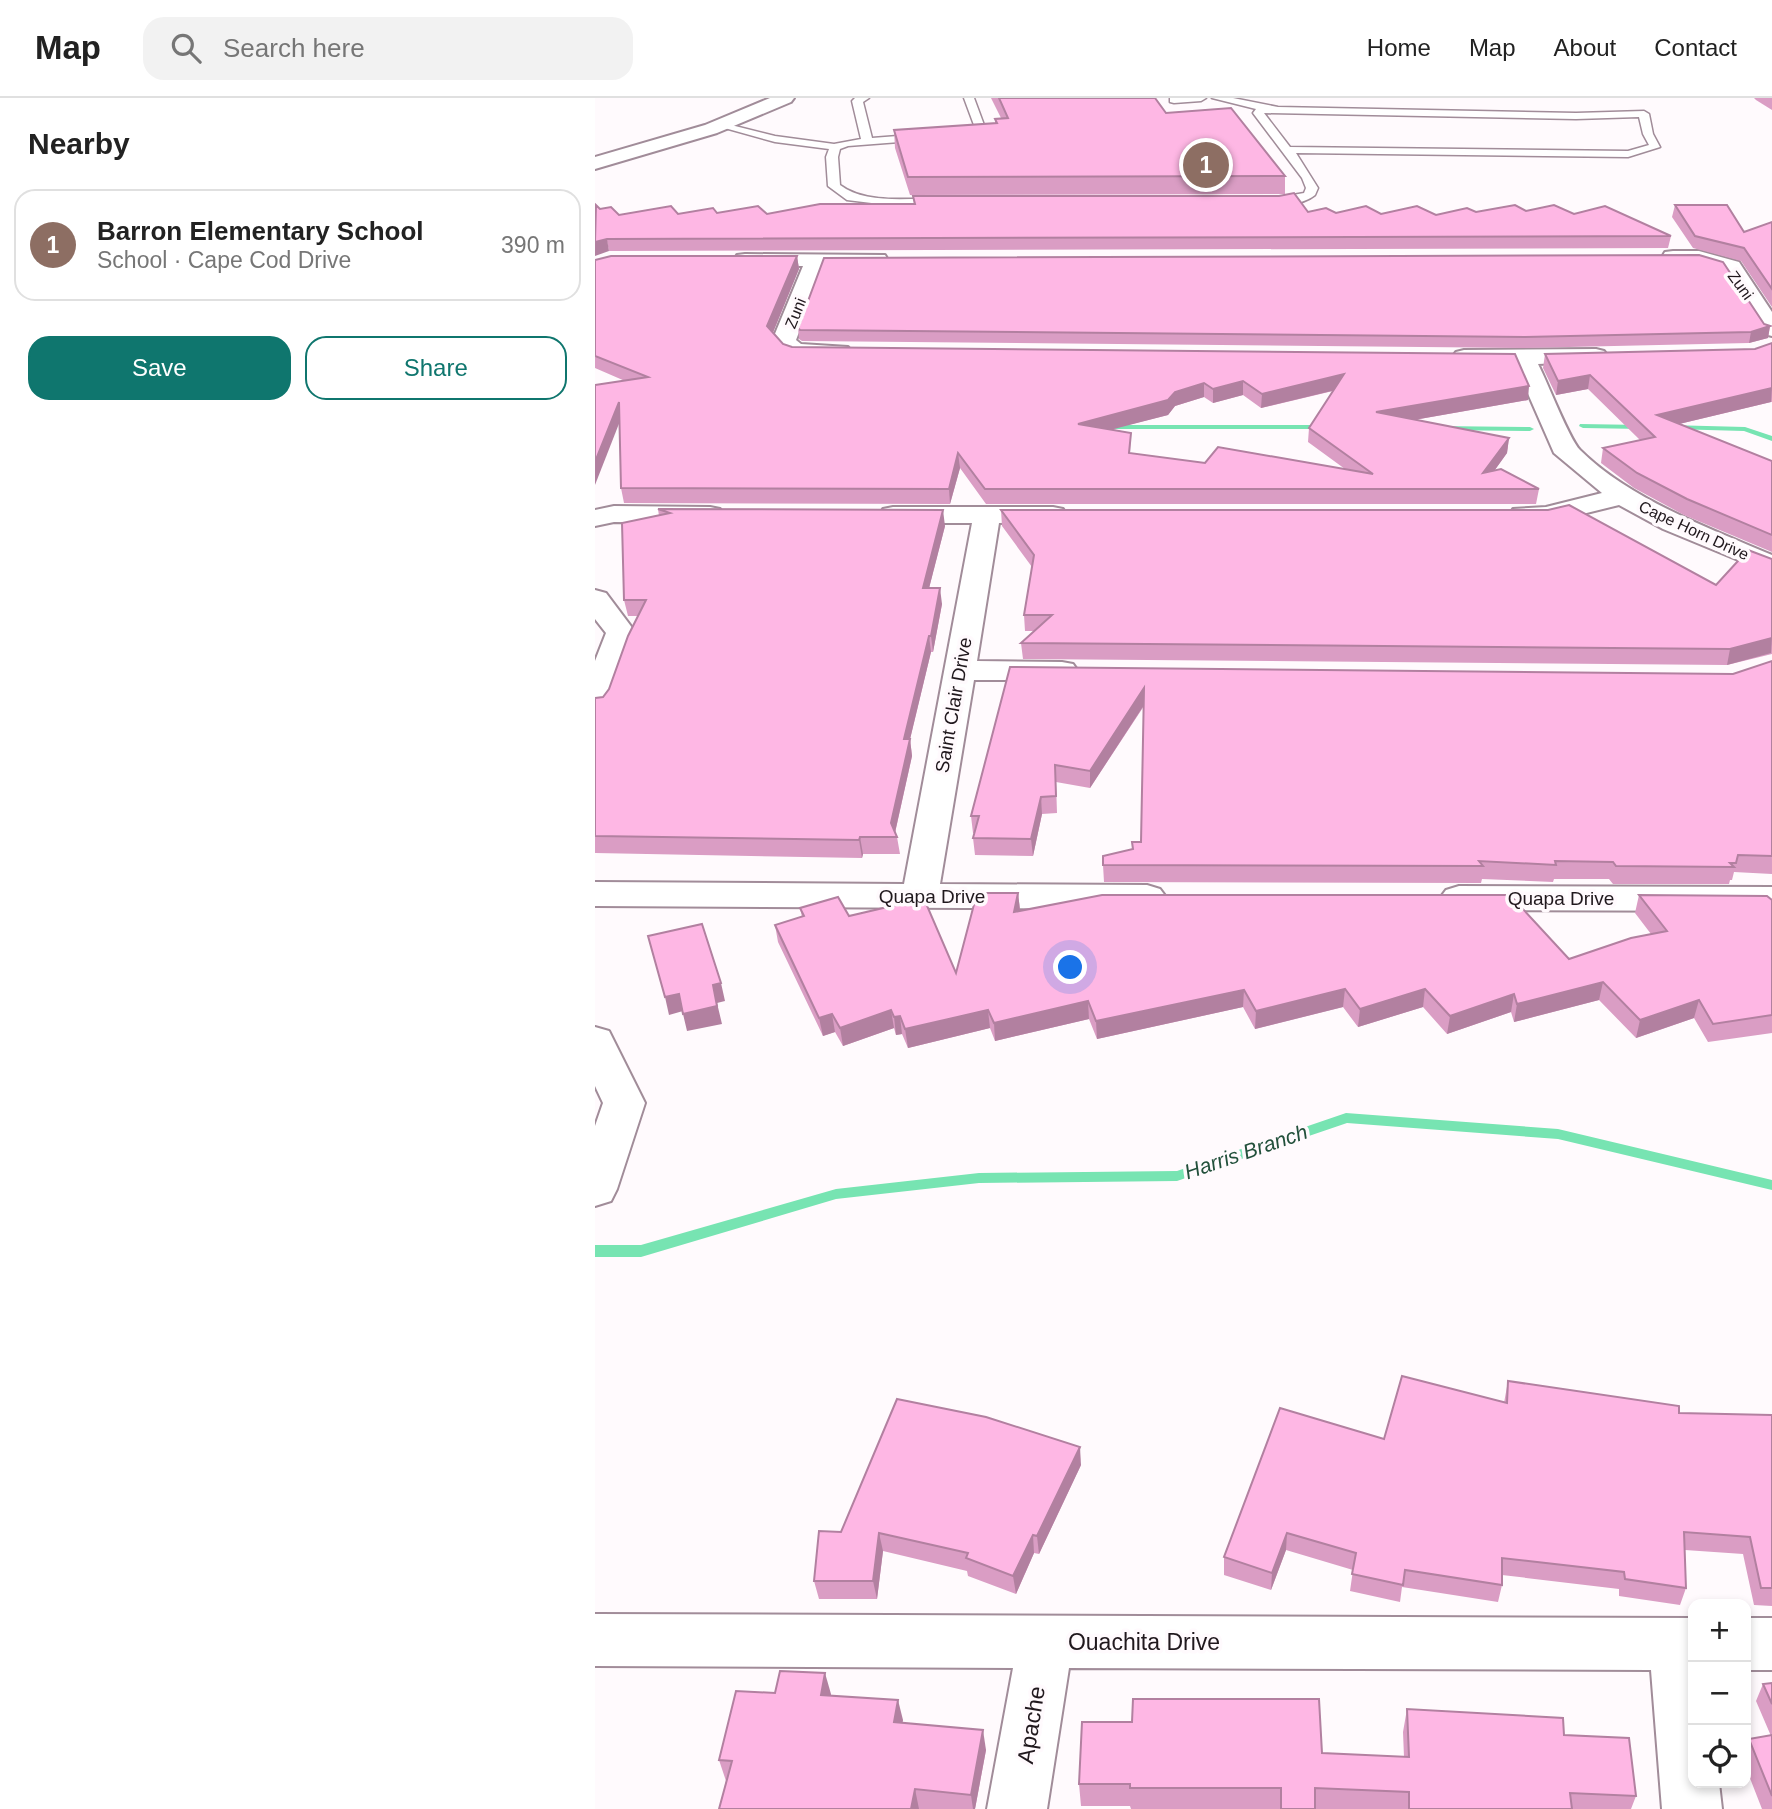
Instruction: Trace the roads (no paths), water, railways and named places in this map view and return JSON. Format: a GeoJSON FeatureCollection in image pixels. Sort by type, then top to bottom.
{"type":"FeatureCollection","features":[{"type":"Feature","properties":{"kind":"street"},"geometry":{"type":"LineString","coordinates":[[595,163],[719,125],[785,98]]}},
{"type":"Feature","properties":{"kind":"street","name":"Zuni"},"geometry":{"type":"LineString","coordinates":[[1657,257],[1699,257],[1731,267],[1769,342]]}},
{"type":"Feature","properties":{"kind":"street"},"geometry":{"type":"LineString","coordinates":[[720,260],[899,260]]}},
{"type":"Feature","properties":{"kind":"street","name":"Zuni"},"geometry":{"type":"LineString","coordinates":[[816,260],[784,341],[795,351],[864,352]]}},
{"type":"Feature","properties":{"kind":"street"},"geometry":{"type":"LineString","coordinates":[[1442,357],[1618,356]]}},
{"type":"Feature","properties":{"kind":"street","name":"Cape Horn Drive"},"geometry":{"type":"LineString","coordinates":[[1524,358],[1567,453],[1623,496],[1673,523],[1772,565]]}},
{"type":"Feature","properties":{"kind":"street"},"geometry":{"type":"LineString","coordinates":[[1504,515],[1545,515],[1623,496]]}},
{"type":"Feature","properties":{"kind":"street"},"geometry":{"type":"LineString","coordinates":[[595,518],[614,514],[739,515]]}},
{"type":"Feature","properties":{"kind":"street"},"geometry":{"type":"LineString","coordinates":[[863,515],[1084,515]]}},
{"type":"Feature","properties":{"kind":"street","name":"Saint Clair Drive"},"geometry":{"type":"LineString","coordinates":[[920,896],[987,515]]}},
{"type":"Feature","properties":{"kind":"street"},"geometry":{"type":"LineString","coordinates":[[595,599],[621,633],[595,704]]}},
{"type":"Feature","properties":{"kind":"street"},"geometry":{"type":"LineString","coordinates":[[959,670],[1085,671]]}},
{"type":"Feature","properties":{"kind":"street","name":"Quapa Drive"},"geometry":{"type":"LineString","coordinates":[[595,894],[1185,897]]}},
{"type":"Feature","properties":{"kind":"street","name":"Quapa Drive"},"geometry":{"type":"LineString","coordinates":[[1423,898],[1772,899]]}},
{"type":"Feature","properties":{"kind":"street"},"geometry":{"type":"LineString","coordinates":[[595,1041],[624,1103],[598,1180]]}},
{"type":"Feature","properties":{"kind":"street","name":"Ouachita Drive"},"geometry":{"type":"LineString","coordinates":[[595,1640],[1685,1644]]}},
{"type":"Feature","properties":{"kind":"street","name":"Apache"},"geometry":{"type":"LineString","coordinates":[[1017,1809],[1045,1642]]}},
{"type":"Feature","properties":{"kind":"street"},"geometry":{"type":"LineString","coordinates":[[1685,1644],[1692,1809]]}},
{"type":"Feature","properties":{"kind":"street"},"geometry":{"type":"LineString","coordinates":[[1751,1644],[1772,1644]]}},
{"type":"Feature","properties":{"kind":"lane"},"geometry":{"type":"LineString","coordinates":[[864,98],[856,101],[867,139]]}},
{"type":"Feature","properties":{"kind":"lane"},"geometry":{"type":"LineString","coordinates":[[719,125],[775,139],[835,147],[867,139],[964,134],[975,130],[979,125],[969,98]]}},
{"type":"Feature","properties":{"kind":"lane"},"geometry":{"type":"LineString","coordinates":[[1174,100],[1201,98]]}},
{"type":"Feature","properties":{"kind":"lane"},"geometry":{"type":"LineString","coordinates":[[1217,98],[1274,109]]}},
{"type":"Feature","properties":{"kind":"lane"},"geometry":{"type":"LineString","coordinates":[[1251,202],[1300,199],[1310,195],[1312,188],[1307,177],[1258,113],[1261,110],[1576,116],[1644,114],[1650,108],[1651,101]]}},
{"type":"Feature","properties":{"kind":"lane"},"geometry":{"type":"LineString","coordinates":[[1285,150],[1628,154],[1655,147],[1648,134],[1644,114]]}},
{"type":"Feature","properties":{"kind":"lane"},"geometry":{"type":"LineString","coordinates":[[835,147],[832,157],[834,186],[847,197],[896,202],[964,202]]}},
{"type":"Feature","properties":{"kind":"waterway"},"geometry":{"type":"LineString","coordinates":[[1583,426],[1642,427]]}},
{"type":"Feature","properties":{"kind":"waterway"},"geometry":{"type":"LineString","coordinates":[[1109,427],[1325,427]]}},
{"type":"Feature","properties":{"kind":"waterway"},"geometry":{"type":"LineString","coordinates":[[1671,427],[1745,429],[1772,439]]}},
{"type":"Feature","properties":{"kind":"waterway"},"geometry":{"type":"LineString","coordinates":[[1438,428],[1530,429]]}},
{"type":"Feature","properties":{"kind":"waterway","name":"Harris Branch"},"geometry":{"type":"LineString","coordinates":[[595,1251],[641,1251],[836,1194],[979,1178],[1177,1176],[1346,1118],[1558,1134],[1772,1185]]}},
{"type":"Feature","properties":{"kind":"place","name":"Barron Elementary School"},"geometry":{"type":"Point","coordinates":[1206,165]}}]}
